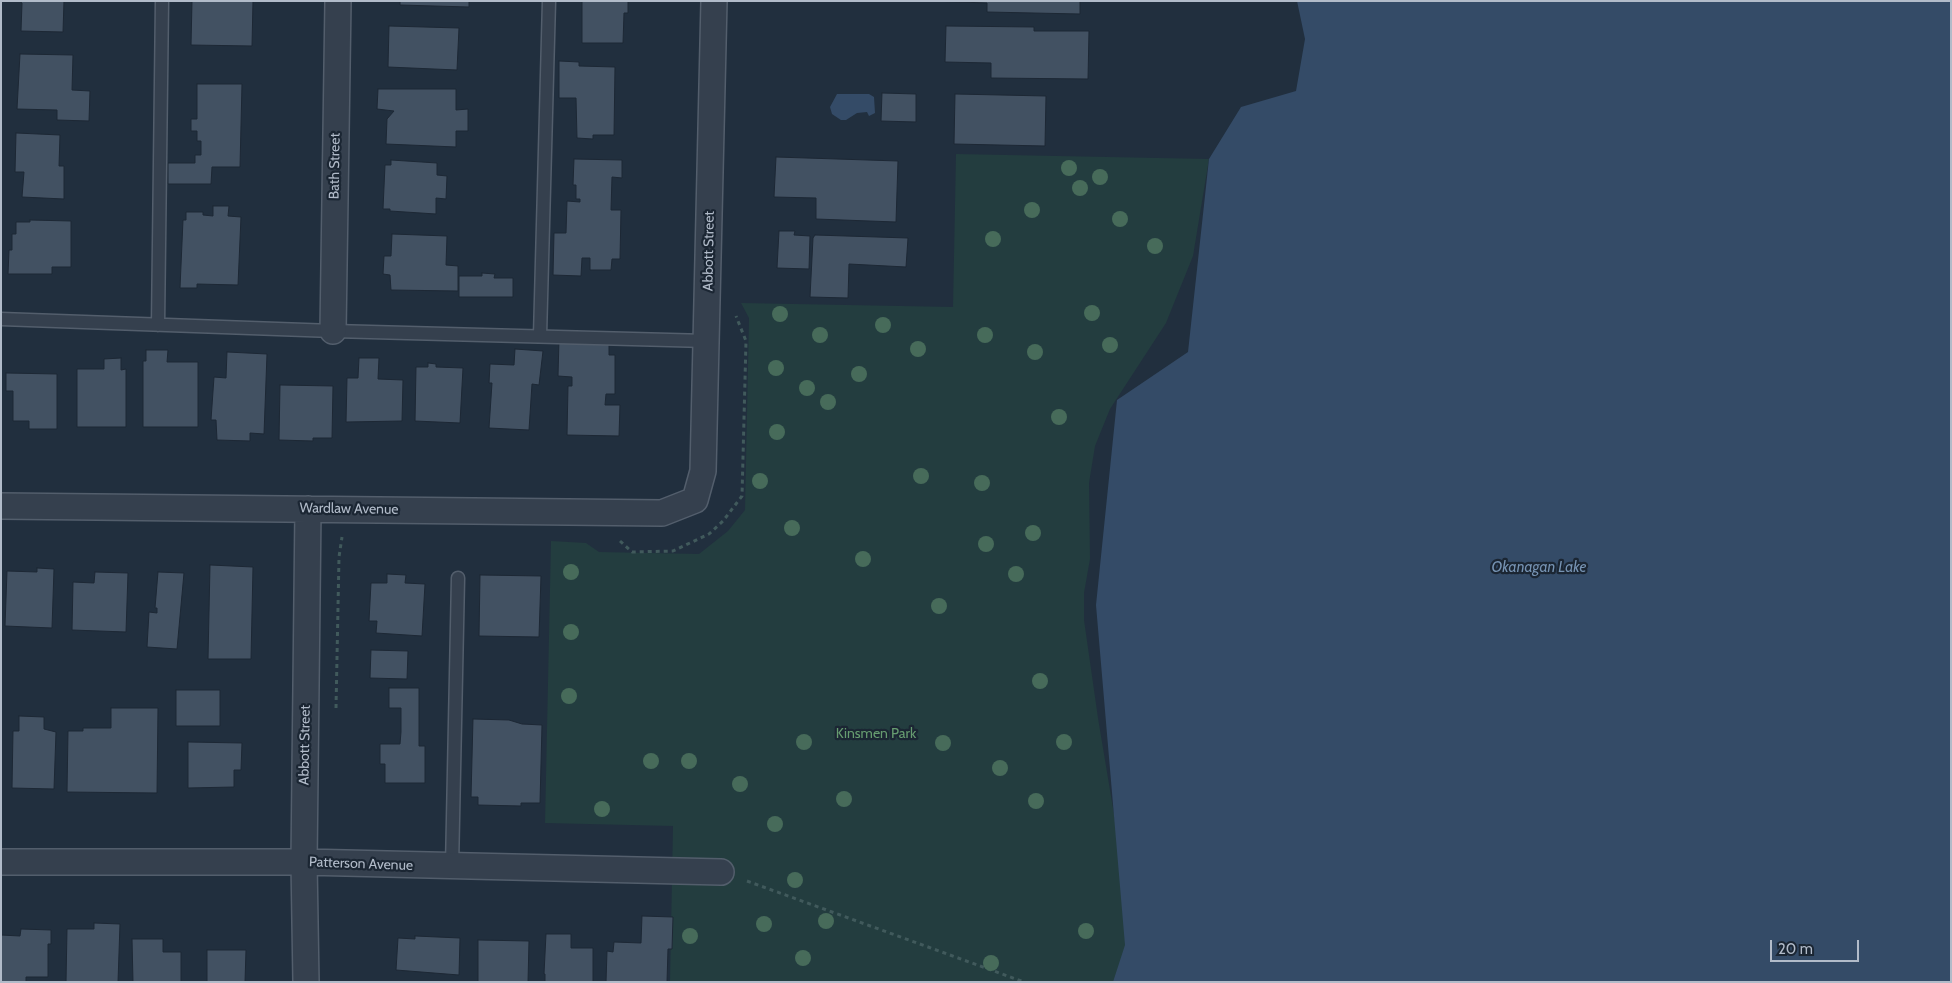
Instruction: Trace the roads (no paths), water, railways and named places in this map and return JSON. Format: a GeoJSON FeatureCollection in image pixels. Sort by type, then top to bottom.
{"type":"FeatureCollection","features":[{"type":"Feature","properties":{"kind":"street","name":"Bath Street"},"geometry":{"type":"LineString","coordinates":[[333,331],[338,1]]}},
{"type":"Feature","properties":{"kind":"street","name":"Abbott Street"},"geometry":{"type":"LineString","coordinates":[[695,500],[703,471],[714,1]]}},
{"type":"Feature","properties":{"kind":"street","name":"Wardlaw Avenue"},"geometry":{"type":"LineString","coordinates":[[1,506],[662,513],[695,500]]}},
{"type":"Feature","properties":{"kind":"street","name":"Abbott Street"},"geometry":{"type":"LineString","coordinates":[[306,982],[304,862],[308,509]]}},
{"type":"Feature","properties":{"kind":"street","name":"Patterson Avenue"},"geometry":{"type":"LineString","coordinates":[[1,862],[304,862],[721,872]]}},
{"type":"Feature","properties":{"kind":"lane"},"geometry":{"type":"LineString","coordinates":[[158,325],[162,1]]}},
{"type":"Feature","properties":{"kind":"lane"},"geometry":{"type":"LineString","coordinates":[[540,336],[549,1]]}},
{"type":"Feature","properties":{"kind":"lane"},"geometry":{"type":"LineString","coordinates":[[1,319],[333,331],[707,341]]}},
{"type":"Feature","properties":{"kind":"lane"},"geometry":{"type":"LineString","coordinates":[[452,867],[458,578]]}},
{"type":"Feature","properties":{"kind":"water","name":"Okanagan Lake"},"geometry":{"type":"Polygon","coordinates":[[[1297,1],[1951,1],[1951,982],[1113,982],[1125,945],[1096,605],[1117,400],[1188,352],[1209,159],[1241,107],[1296,91],[1305,39],[1297,1]]]}},
{"type":"Feature","properties":{"kind":"water"},"geometry":{"type":"Polygon","coordinates":[[[837,94],[869,94],[874,97],[875,113],[869,116],[867,112],[857,113],[846,120],[841,120],[832,114],[830,107],[837,94]]]}},
{"type":"Feature","properties":{"kind":"park label","name":"Kinsmen Park"},"geometry":{"type":"Point","coordinates":[876,734]}}]}
